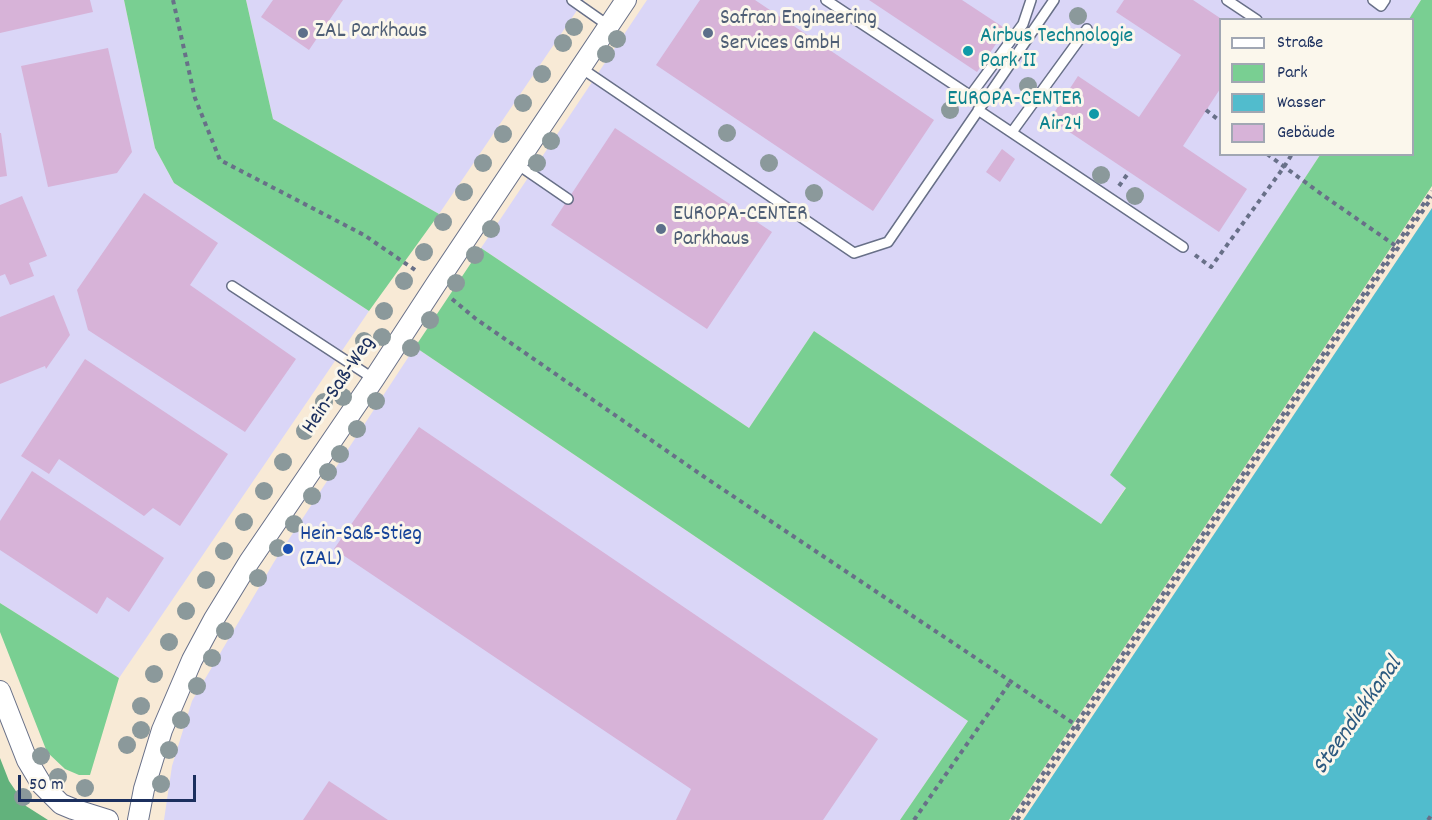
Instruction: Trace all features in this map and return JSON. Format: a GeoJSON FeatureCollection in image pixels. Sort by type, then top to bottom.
{"type":"FeatureCollection","features":[{"type":"Feature","properties":{"kind":"street","name":"Hein-Saß-Weg"},"geometry":{"type":"LineString","coordinates":[[138,820],[144,789],[162,730],[197,650],[214,618],[249,562],[374,379],[626,0]]}},
{"type":"Feature","properties":{"kind":"street"},"geometry":{"type":"LineString","coordinates":[[0,691],[27,760],[50,795],[61,804],[108,820]]}},
{"type":"Feature","properties":{"kind":"lane"},"geometry":{"type":"LineString","coordinates":[[572,0],[609,26]]}},
{"type":"Feature","properties":{"kind":"lane"},"geometry":{"type":"LineString","coordinates":[[826,0],[970,96],[1012,132],[1183,247]]}},
{"type":"Feature","properties":{"kind":"lane"},"geometry":{"type":"LineString","coordinates":[[970,96],[1023,24],[1031,0]]}},
{"type":"Feature","properties":{"kind":"lane"},"geometry":{"type":"LineString","coordinates":[[580,68],[854,253],[888,242],[1054,0]]}},
{"type":"Feature","properties":{"kind":"lane"},"geometry":{"type":"LineString","coordinates":[[1227,0],[1254,18]]}},
{"type":"Feature","properties":{"kind":"lane"},"geometry":{"type":"LineString","coordinates":[[1373,0],[1381,6],[1385,0]]}},
{"type":"Feature","properties":{"kind":"lane"},"geometry":{"type":"LineString","coordinates":[[1012,132],[1087,29]]}},
{"type":"Feature","properties":{"kind":"lane"},"geometry":{"type":"LineString","coordinates":[[517,164],[568,199]]}},
{"type":"Feature","properties":{"kind":"lane"},"geometry":{"type":"LineString","coordinates":[[232,286],[374,379]]}},
{"type":"Feature","properties":{"kind":"path"},"geometry":{"type":"LineString","coordinates":[[173,0],[195,98],[220,160],[364,235],[436,284],[476,319],[551,372],[1079,727]]}},
{"type":"Feature","properties":{"kind":"path"},"geometry":{"type":"LineString","coordinates":[[1206,110],[1219,120]]}},
{"type":"Feature","properties":{"kind":"path"},"geometry":{"type":"LineString","coordinates":[[1270,156],[1397,247]]}},
{"type":"Feature","properties":{"kind":"path"},"geometry":{"type":"LineString","coordinates":[[1183,247],[1211,267],[1291,156]]}},
{"type":"Feature","properties":{"kind":"path"},"geometry":{"type":"LineString","coordinates":[[1014,820],[1079,727],[1432,191]]}},
{"type":"Feature","properties":{"kind":"path"},"geometry":{"type":"LineString","coordinates":[[1014,820],[1432,197]]}},
{"type":"Feature","properties":{"kind":"path"},"geometry":{"type":"LineString","coordinates":[[914,820],[1011,681]]}},
{"type":"Feature","properties":{"kind":"path"},"geometry":{"type":"LineString","coordinates":[[1428,820],[1432,814]]}},
{"type":"Feature","properties":{"kind":"shaded area"},"geometry":{"type":"Polygon","coordinates":[[[0,0],[124,0],[155,148],[174,183],[369,311],[119,678],[0,603],[0,0]]]}},
{"type":"Feature","properties":{"kind":"shaded area"},"geometry":{"type":"Polygon","coordinates":[[[246,0],[584,0],[439,214],[273,119],[246,0]]]}},
{"type":"Feature","properties":{"kind":"shaded area"},"geometry":{"type":"Polygon","coordinates":[[[647,0],[1421,0],[1410,18],[1219,18],[1219,156],[1319,156],[1110,475],[1126,487],[1101,524],[814,331],[749,428],[481,248],[647,0]]]}},
{"type":"Feature","properties":{"kind":"shaded area"},"geometry":{"type":"Polygon","coordinates":[[[415,347],[968,721],[900,820],[164,820],[172,766],[192,701],[274,562],[415,347]]]}},
{"type":"Feature","properties":{"kind":"green space"},"geometry":{"type":"Polygon","coordinates":[[[124,0],[246,0],[273,119],[439,214],[369,311],[174,183],[155,148],[124,0]]]}},
{"type":"Feature","properties":{"kind":"green space"},"geometry":{"type":"Polygon","coordinates":[[[1421,0],[1432,0],[1432,186],[1009,820],[900,820],[968,721],[415,347],[481,248],[749,428],[814,331],[1101,524],[1126,488],[1110,475],[1319,156],[1414,156],[1414,18],[1410,18],[1421,0]]]}},
{"type":"Feature","properties":{"kind":"green space"},"geometry":{"type":"Polygon","coordinates":[[[0,603],[119,678],[90,775],[79,775],[65,769],[47,752],[0,632],[0,603]]]}},
{"type":"Feature","properties":{"kind":"green space"},"geometry":{"type":"Polygon","coordinates":[[[0,758],[9,781],[26,806],[48,820],[0,820],[0,758]]]}},
{"type":"Feature","properties":{"kind":"water","name":"Steendiekkanal"},"geometry":{"type":"Polygon","coordinates":[[[1432,208],[1432,820],[1023,820],[1432,208]]]}},
{"type":"Feature","properties":{"kind":"building"},"geometry":{"type":"Polygon","coordinates":[[[0,0],[90,0],[93,12],[0,33],[0,0]]]}},
{"type":"Feature","properties":{"kind":"building","name":"ZAL Parkhaus"},"geometry":{"type":"Polygon","coordinates":[[[273,0],[343,0],[309,50],[261,17],[273,0]]]}},
{"type":"Feature","properties":{"kind":"building"},"geometry":{"type":"Polygon","coordinates":[[[700,0],[755,0],[934,120],[873,211],[656,65],[700,0]]]}},
{"type":"Feature","properties":{"kind":"building","name":"Airbus Technologie Park II"},"geometry":{"type":"Polygon","coordinates":[[[869,0],[962,0],[1006,29],[977,72],[869,0]]]}},
{"type":"Feature","properties":{"kind":"building","name":"EUROPA-CENTER Air24"},"geometry":{"type":"Polygon","coordinates":[[[1124,0],[1193,0],[1220,18],[1219,91],[1183,146],[1247,189],[1219,232],[1050,119],[1078,76],[1139,117],[1181,55],[1116,12],[1124,0]]]}},
{"type":"Feature","properties":{"kind":"building"},"geometry":{"type":"Polygon","coordinates":[[[108,48],[132,152],[117,173],[48,187],[21,66],[108,48]]]}},
{"type":"Feature","properties":{"kind":"building","name":"EUROPA-CENTER Parkhaus"},"geometry":{"type":"Polygon","coordinates":[[[615,128],[772,232],[707,329],[551,225],[615,128]]]}},
{"type":"Feature","properties":{"kind":"building"},"geometry":{"type":"Polygon","coordinates":[[[0,133],[7,176],[0,177],[0,133]]]}},
{"type":"Feature","properties":{"kind":"building"},"geometry":{"type":"Polygon","coordinates":[[[1002,149],[1015,159],[1000,182],[986,172],[1002,149]]]}},
{"type":"Feature","properties":{"kind":"building"},"geometry":{"type":"Polygon","coordinates":[[[144,193],[218,243],[190,285],[296,359],[245,432],[88,330],[77,290],[144,193]]]}},
{"type":"Feature","properties":{"kind":"building"},"geometry":{"type":"Polygon","coordinates":[[[22,196],[47,256],[29,263],[34,276],[10,285],[5,274],[0,276],[0,205],[22,196]]]}},
{"type":"Feature","properties":{"kind":"building"},"geometry":{"type":"Polygon","coordinates":[[[54,295],[70,335],[46,369],[45,366],[0,384],[0,317],[54,295]]]}},
{"type":"Feature","properties":{"kind":"building"},"geometry":{"type":"Polygon","coordinates":[[[85,359],[228,454],[180,526],[153,508],[144,516],[59,459],[49,474],[21,456],[85,359]]]}},
{"type":"Feature","properties":{"kind":"building"},"geometry":{"type":"Polygon","coordinates":[[[419,427],[878,739],[823,820],[676,820],[691,789],[334,549],[419,427]]]}},
{"type":"Feature","properties":{"kind":"building"},"geometry":{"type":"Polygon","coordinates":[[[32,471],[164,558],[129,612],[107,597],[97,614],[0,550],[0,521],[32,471]]]}},
{"type":"Feature","properties":{"kind":"building"},"geometry":{"type":"Polygon","coordinates":[[[329,781],[388,820],[303,820],[329,781]]]}},
{"type":"Feature","properties":{"kind":"place","name":"ZAL Parkhaus"},"geometry":{"type":"Point","coordinates":[303,33]}},
{"type":"Feature","properties":{"kind":"place","name":"Safran Engineering Services GmbH"},"geometry":{"type":"Point","coordinates":[708,33]}},
{"type":"Feature","properties":{"kind":"place","name":"Airbus Technologie Park II"},"geometry":{"type":"Point","coordinates":[968,51]}},
{"type":"Feature","properties":{"kind":"place","name":"EUROPA-CENTER Air24"},"geometry":{"type":"Point","coordinates":[1094,114]}},
{"type":"Feature","properties":{"kind":"place","name":"EUROPA-CENTER Parkhaus"},"geometry":{"type":"Point","coordinates":[661,229]}},
{"type":"Feature","properties":{"kind":"place","name":"Hein-Saß-Stieg (ZAL)"},"geometry":{"type":"Point","coordinates":[288,549]}}]}
